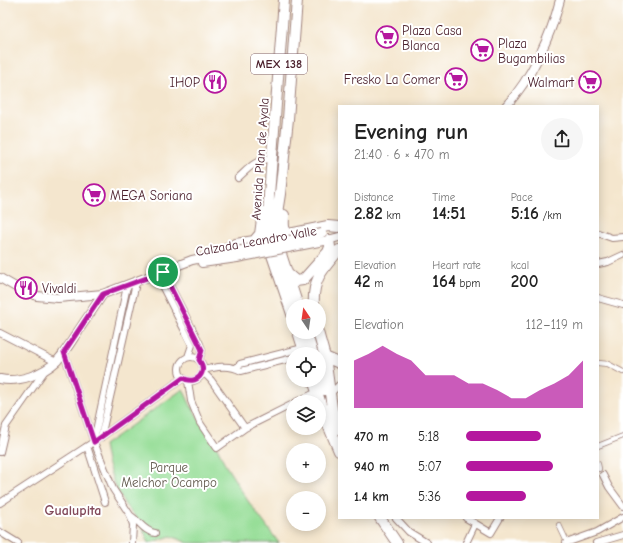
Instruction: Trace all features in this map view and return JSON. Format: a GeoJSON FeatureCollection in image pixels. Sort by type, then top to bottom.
{"type":"FeatureCollection","features":[{"type":"Feature","properties":{"kind":"main road","name":"Avenida Plan de Ayala"},"geometry":{"type":"LineString","coordinates":[[284,0],[271,159],[268,236],[271,252],[287,299]]}},
{"type":"Feature","properties":{"kind":"main road","name":"Avenida Plan de Ayala"},"geometry":{"type":"LineString","coordinates":[[296,299],[278,243],[277,213],[280,194],[297,0]]}},
{"type":"Feature","properties":{"kind":"main road"},"geometry":{"type":"LineString","coordinates":[[271,159],[276,166],[277,182],[284,206],[284,228],[286,232],[289,234],[328,226],[338,228]]}},
{"type":"Feature","properties":{"kind":"main road"},"geometry":{"type":"LineString","coordinates":[[207,257],[236,244],[254,241],[258,238],[260,234],[263,208],[269,195]]}},
{"type":"Feature","properties":{"kind":"main road"},"geometry":{"type":"LineString","coordinates":[[289,275],[296,281],[303,280],[328,252],[330,248],[328,238]]}},
{"type":"Feature","properties":{"kind":"main road"},"geometry":{"type":"LineString","coordinates":[[313,299],[317,278],[338,251]]}},
{"type":"Feature","properties":{"kind":"main road"},"geometry":{"type":"LineString","coordinates":[[326,357],[338,363]]}},
{"type":"Feature","properties":{"kind":"main road"},"geometry":{"type":"LineString","coordinates":[[326,363],[333,415]]}},
{"type":"Feature","properties":{"kind":"main road"},"geometry":{"type":"LineString","coordinates":[[315,387],[338,449]]}},
{"type":"Feature","properties":{"kind":"main road"},"geometry":{"type":"LineString","coordinates":[[324,387],[338,427]]}},
{"type":"Feature","properties":{"kind":"main road"},"geometry":{"type":"LineString","coordinates":[[381,519],[397,543]]}},
{"type":"Feature","properties":{"kind":"street"},"geometry":{"type":"LineString","coordinates":[[507,105],[517,94],[533,67],[548,37],[560,0]]}},
{"type":"Feature","properties":{"kind":"street"},"geometry":{"type":"LineString","coordinates":[[238,178],[257,162],[271,159]]}},
{"type":"Feature","properties":{"kind":"street","name":"Calzada Leandro Valle"},"geometry":{"type":"LineString","coordinates":[[0,278],[19,289],[37,296],[58,298],[103,294],[136,283],[177,266],[207,257],[271,252],[328,238],[338,229]]}},
{"type":"Feature","properties":{"kind":"street"},"geometry":{"type":"LineString","coordinates":[[599,233],[612,238],[623,237]]}},
{"type":"Feature","properties":{"kind":"street","name":"Calzada Leandro Valle"},"geometry":{"type":"LineString","coordinates":[[177,266],[328,238]]}},
{"type":"Feature","properties":{"kind":"street"},"geometry":{"type":"LineString","coordinates":[[599,264],[608,262],[623,255]]}},
{"type":"Feature","properties":{"kind":"street"},"geometry":{"type":"LineString","coordinates":[[160,273],[192,345],[188,357],[179,364],[179,372],[186,380],[191,401],[200,423],[217,448],[245,428],[286,408]]}},
{"type":"Feature","properties":{"kind":"street"},"geometry":{"type":"LineString","coordinates":[[160,273],[202,350],[199,360],[201,363],[202,372],[211,380],[245,428]]}},
{"type":"Feature","properties":{"kind":"street"},"geometry":{"type":"LineString","coordinates":[[101,437],[136,283]]}},
{"type":"Feature","properties":{"kind":"street"},"geometry":{"type":"LineString","coordinates":[[94,442],[127,286]]}},
{"type":"Feature","properties":{"kind":"street"},"geometry":{"type":"LineString","coordinates":[[0,379],[17,380],[31,376],[46,369],[56,362],[103,294]]}},
{"type":"Feature","properties":{"kind":"street"},"geometry":{"type":"LineString","coordinates":[[599,298],[623,305]]}},
{"type":"Feature","properties":{"kind":"street"},"geometry":{"type":"LineString","coordinates":[[0,333],[56,362]]}},
{"type":"Feature","properties":{"kind":"street"},"geometry":{"type":"LineString","coordinates":[[64,352],[94,442],[113,489],[130,515],[144,528],[151,533],[155,533]]}},
{"type":"Feature","properties":{"kind":"street"},"geometry":{"type":"LineString","coordinates":[[236,368],[240,364],[286,354]]}},
{"type":"Feature","properties":{"kind":"street"},"geometry":{"type":"LineString","coordinates":[[188,357],[199,360]]}},
{"type":"Feature","properties":{"kind":"street"},"geometry":{"type":"LineString","coordinates":[[197,379],[202,372],[215,367],[236,368],[241,370],[286,360]]}},
{"type":"Feature","properties":{"kind":"street"},"geometry":{"type":"LineString","coordinates":[[599,363],[608,364],[623,372]]}},
{"type":"Feature","properties":{"kind":"street"},"geometry":{"type":"LineString","coordinates":[[0,452],[6,426],[46,369]]}},
{"type":"Feature","properties":{"kind":"street"},"geometry":{"type":"LineString","coordinates":[[0,503],[186,380],[211,380]]}},
{"type":"Feature","properties":{"kind":"street"},"geometry":{"type":"LineString","coordinates":[[331,394],[338,386]]}},
{"type":"Feature","properties":{"kind":"street"},"geometry":{"type":"LineString","coordinates":[[311,395],[317,392]]}},
{"type":"Feature","properties":{"kind":"street"},"geometry":{"type":"LineString","coordinates":[[599,446],[623,436]]}},
{"type":"Feature","properties":{"kind":"street"},"geometry":{"type":"LineString","coordinates":[[87,446],[105,502]]}},
{"type":"Feature","properties":{"kind":"street"},"geometry":{"type":"LineString","coordinates":[[604,475],[609,487],[623,506]]}},
{"type":"Feature","properties":{"kind":"street"},"geometry":{"type":"LineString","coordinates":[[130,515],[132,525],[132,543]]}},
{"type":"Feature","properties":{"kind":"street"},"geometry":{"type":"LineString","coordinates":[[559,525],[566,543],[597,532],[623,517]]}},
{"type":"Feature","properties":{"kind":"street"},"geometry":{"type":"LineString","coordinates":[[397,519],[409,532],[427,543]]}},
{"type":"Feature","properties":{"kind":"street"},"geometry":{"type":"LineString","coordinates":[[468,519],[491,533],[499,519]]}},
{"type":"Feature","properties":{"kind":"street"},"geometry":{"type":"LineString","coordinates":[[466,543],[475,524]]}},
{"type":"Feature","properties":{"kind":"street"},"geometry":{"type":"LineString","coordinates":[[0,532],[18,543]]}},
{"type":"Feature","properties":{"kind":"street"},"geometry":{"type":"LineString","coordinates":[[596,543],[623,535]]}},
{"type":"Feature","properties":{"kind":"green space","name":"Parque Melchor Ocampo"},"geometry":{"type":"Polygon","coordinates":[[[183,389],[191,406],[218,449],[226,466],[248,501],[279,543],[188,543],[171,536],[149,543],[140,522],[125,505],[114,484],[107,462],[104,445],[183,389]]]}},
{"type":"Feature","properties":{"kind":"place","name":"Plaza Casa Blanca"},"geometry":{"type":"Point","coordinates":[387,37]}},
{"type":"Feature","properties":{"kind":"place","name":"Plaza Bugambilias"},"geometry":{"type":"Point","coordinates":[482,50]}},
{"type":"Feature","properties":{"kind":"place","name":"Fresko La Comer"},"geometry":{"type":"Point","coordinates":[456,79]}},
{"type":"Feature","properties":{"kind":"place","name":"IHOP"},"geometry":{"type":"Point","coordinates":[215,82]}},
{"type":"Feature","properties":{"kind":"place","name":"Walmart"},"geometry":{"type":"Point","coordinates":[590,82]}},
{"type":"Feature","properties":{"kind":"place","name":"MEGA Soriana"},"geometry":{"type":"Point","coordinates":[94,195]}},
{"type":"Feature","properties":{"kind":"place","name":"Vivaldi"},"geometry":{"type":"Point","coordinates":[26,288]}},
{"type":"Feature","properties":{"kind":"district","name":"Gualupita"},"geometry":{"type":"Point","coordinates":[73,510]}},
{"type":"Feature","properties":{"kind":"route"},"geometry":{"type":"LineString","coordinates":[[163,272],[202,350],[199,360],[203,367],[200,377],[194,381],[183,378],[94,442],[64,352],[103,294],[163,272]]}}]}
